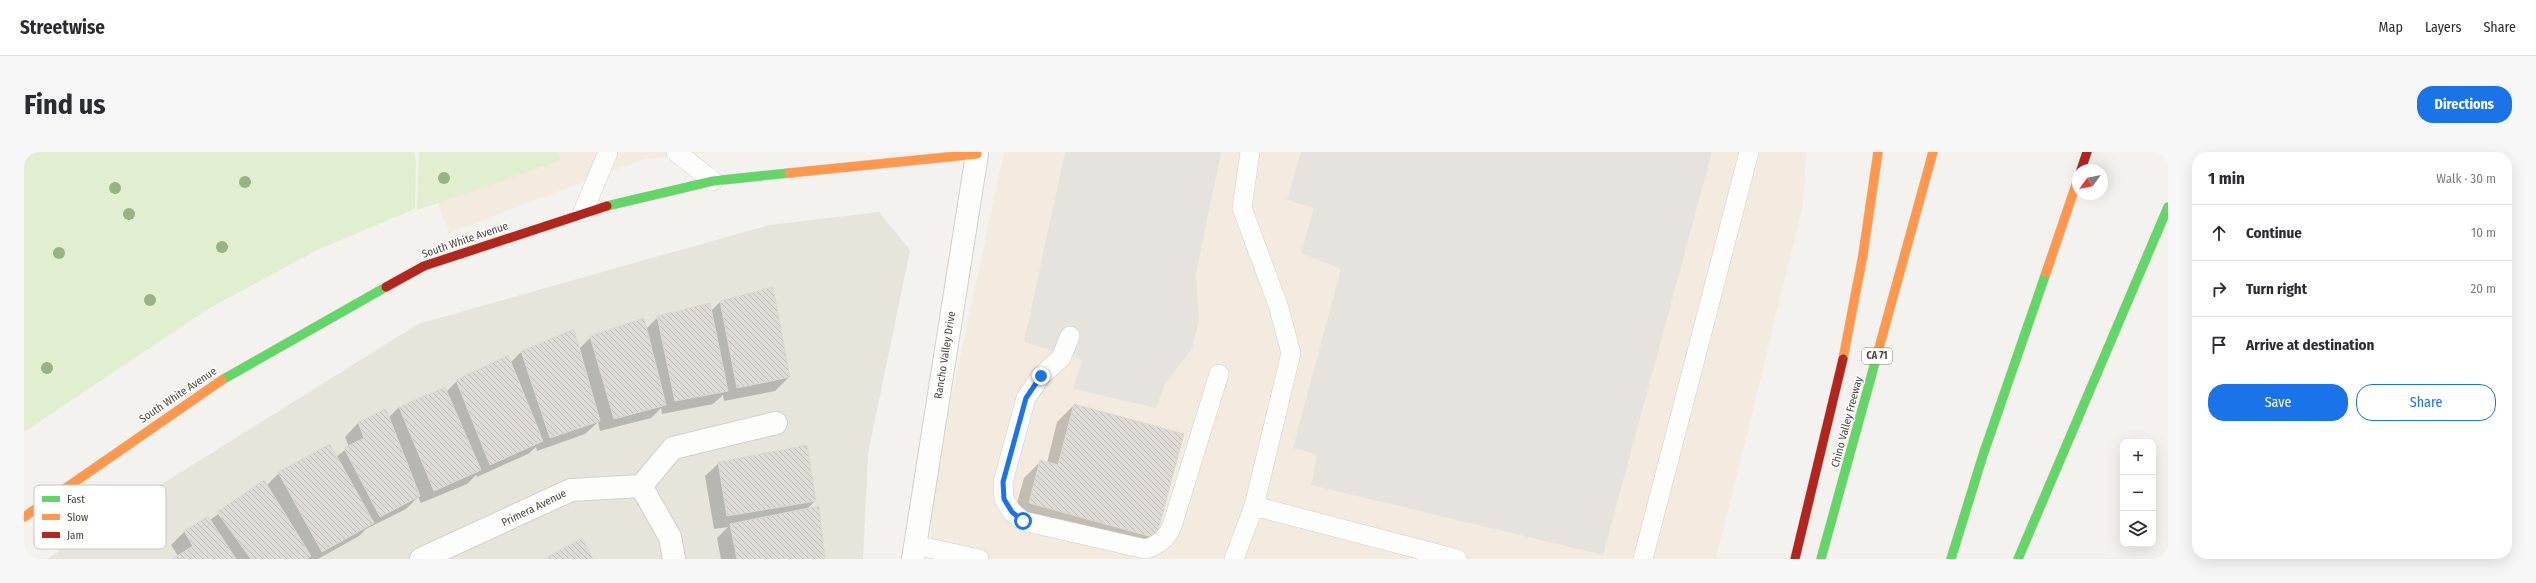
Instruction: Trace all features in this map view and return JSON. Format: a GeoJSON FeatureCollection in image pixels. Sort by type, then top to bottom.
{"type":"FeatureCollection","features":[{"type":"Feature","properties":{"kind":"main road"},"geometry":{"type":"LineString","coordinates":[[1795,559],[1852,314],[1872,205],[1878,152]]}},
{"type":"Feature","properties":{"kind":"main road","name":"Chino Valley Freeway"},"geometry":{"type":"LineString","coordinates":[[1821,559],[1933,152]]}},
{"type":"Feature","properties":{"kind":"main road"},"geometry":{"type":"LineString","coordinates":[[2083,164],[2087,152]]}},
{"type":"Feature","properties":{"kind":"main road","name":"South White Avenue"},"geometry":{"type":"LineString","coordinates":[[70,485],[218,382],[424,266],[583,212],[713,182],[977,153]]}},
{"type":"Feature","properties":{"kind":"main road"},"geometry":{"type":"LineString","coordinates":[[1951,559],[1983,455],[2072,195]]}},
{"type":"Feature","properties":{"kind":"main road"},"geometry":{"type":"LineString","coordinates":[[2018,559],[2168,206]]}},
{"type":"Feature","properties":{"kind":"main road","name":"South White Avenue"},"geometry":{"type":"LineString","coordinates":[[24,517],[34,510]]}},
{"type":"Feature","properties":{"kind":"street","name":"Rancho Valley Drive"},"geometry":{"type":"LineString","coordinates":[[914,552],[977,153]]}},
{"type":"Feature","properties":{"kind":"street"},"geometry":{"type":"LineString","coordinates":[[674,559],[670,537],[641,486],[673,448],[776,423]]}},
{"type":"Feature","properties":{"kind":"street","name":"Primera Avenue"},"geometry":{"type":"LineString","coordinates":[[421,559],[571,490],[641,486]]}},
{"type":"Feature","properties":{"kind":"lane"},"geometry":{"type":"LineString","coordinates":[[583,212],[608,152]]}},
{"type":"Feature","properties":{"kind":"lane"},"geometry":{"type":"LineString","coordinates":[[676,152],[713,182]]}},
{"type":"Feature","properties":{"kind":"lane"},"geometry":{"type":"LineString","coordinates":[[1234,559],[1254,506],[1291,353],[1278,305],[1242,208],[1250,152]]}},
{"type":"Feature","properties":{"kind":"lane"},"geometry":{"type":"LineString","coordinates":[[1643,559],[1749,152]]}},
{"type":"Feature","properties":{"kind":"lane"},"geometry":{"type":"LineString","coordinates":[[1070,336],[1061,358],[1041,376],[1026,398],[1003,482],[1004,499],[1012,512],[1023,521],[1145,548],[1154,546],[1166,539],[1172,526],[1219,374]]}},
{"type":"Feature","properties":{"kind":"lane"},"geometry":{"type":"LineString","coordinates":[[1254,506],[1457,559]]}},
{"type":"Feature","properties":{"kind":"lane"},"geometry":{"type":"LineString","coordinates":[[914,552],[979,559]]}},
{"type":"Feature","properties":{"kind":"shaded area"},"geometry":{"type":"Polygon","coordinates":[[[419,152],[707,152],[644,159],[449,233],[419,152]]]}},
{"type":"Feature","properties":{"kind":"shaded area"},"geometry":{"type":"Polygon","coordinates":[[[1004,152],[1806,152],[1803,206],[1716,559],[931,559],[931,492],[1004,152]]]}},
{"type":"Feature","properties":{"kind":"shaded area"},"geometry":{"type":"Polygon","coordinates":[[[1065,152],[1221,152],[1196,275],[1199,321],[1192,349],[1166,382],[1156,408],[1073,389],[1082,360],[1024,342],[1065,152]]]}},
{"type":"Feature","properties":{"kind":"shaded area"},"geometry":{"type":"Polygon","coordinates":[[[1301,152],[1712,152],[1603,555],[1311,485],[1317,455],[1293,448],[1341,269],[1301,253],[1314,208],[1287,200],[1301,152]]]}},
{"type":"Feature","properties":{"kind":"shaded area"},"geometry":{"type":"Polygon","coordinates":[[[879,212],[910,250],[868,454],[863,559],[47,559],[62,549],[166,549],[166,485],[160,485],[418,324],[769,225],[879,212]]]}},
{"type":"Feature","properties":{"kind":"green space"},"geometry":{"type":"Polygon","coordinates":[[[24,152],[414,152],[416,160],[415,209],[319,249],[208,309],[24,432],[24,152]]]}},
{"type":"Feature","properties":{"kind":"green space"},"geometry":{"type":"Polygon","coordinates":[[[419,152],[558,152],[560,161],[417,210],[419,152]]]}},
{"type":"Feature","properties":{"kind":"building"},"geometry":{"type":"Polygon","coordinates":[[[773,287],[790,377],[737,388],[720,301],[773,287]]]}},
{"type":"Feature","properties":{"kind":"building"},"geometry":{"type":"Polygon","coordinates":[[[710,303],[728,391],[675,401],[657,316],[710,303]]]}},
{"type":"Feature","properties":{"kind":"building"},"geometry":{"type":"Polygon","coordinates":[[[644,318],[666,405],[614,419],[590,336],[644,318]]]}},
{"type":"Feature","properties":{"kind":"building"},"geometry":{"type":"Polygon","coordinates":[[[574,329],[600,421],[550,438],[521,351],[574,329]]]}},
{"type":"Feature","properties":{"kind":"building"},"geometry":{"type":"Polygon","coordinates":[[[508,355],[543,441],[490,465],[456,380],[508,355]]]}},
{"type":"Feature","properties":{"kind":"building"},"geometry":{"type":"Polygon","coordinates":[[[445,387],[481,470],[434,491],[399,407],[445,387]]]}},
{"type":"Feature","properties":{"kind":"building"},"geometry":{"type":"Polygon","coordinates":[[[1074,404],[1184,434],[1156,538],[1029,503],[1040,460],[1058,465],[1074,404]]]}},
{"type":"Feature","properties":{"kind":"building"},"geometry":{"type":"Polygon","coordinates":[[[386,409],[420,496],[380,517],[344,448],[364,438],[358,422],[386,409]]]}},
{"type":"Feature","properties":{"kind":"building"},"geometry":{"type":"Polygon","coordinates":[[[330,444],[374,523],[322,552],[278,472],[330,444]]]}},
{"type":"Feature","properties":{"kind":"building"},"geometry":{"type":"Polygon","coordinates":[[[807,445],[816,501],[727,516],[718,462],[807,445]]]}},
{"type":"Feature","properties":{"kind":"building"},"geometry":{"type":"Polygon","coordinates":[[[264,480],[311,556],[306,559],[251,559],[217,512],[264,480]]]}},
{"type":"Feature","properties":{"kind":"building"},"geometry":{"type":"Polygon","coordinates":[[[819,506],[825,559],[737,559],[730,524],[819,506]]]}},
{"type":"Feature","properties":{"kind":"building"},"geometry":{"type":"Polygon","coordinates":[[[208,516],[236,559],[172,559],[193,546],[184,531],[208,516]]]}},
{"type":"Feature","properties":{"kind":"building"},"geometry":{"type":"Polygon","coordinates":[[[582,538],[593,559],[544,559],[582,538]]]}},
{"type":"Feature","properties":{"kind":"traffic: fast"},"geometry":{"type":"LineString","coordinates":[[607,206],[713,181],[789,173]]}},
{"type":"Feature","properties":{"kind":"traffic: fast"},"geometry":{"type":"LineString","coordinates":[[2018,559],[2168,207]]}},
{"type":"Feature","properties":{"kind":"traffic: fast"},"geometry":{"type":"LineString","coordinates":[[1951,559],[1983,455],[2046,273]]}},
{"type":"Feature","properties":{"kind":"traffic: fast"},"geometry":{"type":"LineString","coordinates":[[222,380],[386,287]]}},
{"type":"Feature","properties":{"kind":"traffic: fast"},"geometry":{"type":"LineString","coordinates":[[1821,559],[1876,359]]}},
{"type":"Feature","properties":{"kind":"traffic: slow"},"geometry":{"type":"LineString","coordinates":[[789,173],[977,154],[977,152]]}},
{"type":"Feature","properties":{"kind":"traffic: slow"},"geometry":{"type":"LineString","coordinates":[[1843,359],[1863,255],[1878,152]]}},
{"type":"Feature","properties":{"kind":"traffic: slow"},"geometry":{"type":"LineString","coordinates":[[1876,359],[1933,152]]}},
{"type":"Feature","properties":{"kind":"traffic: slow"},"geometry":{"type":"LineString","coordinates":[[2046,273],[2072,197]]}},
{"type":"Feature","properties":{"kind":"traffic: slow"},"geometry":{"type":"LineString","coordinates":[[70,485],[222,380]]}},
{"type":"Feature","properties":{"kind":"traffic: slow"},"geometry":{"type":"LineString","coordinates":[[24,517],[34,510]]}},
{"type":"Feature","properties":{"kind":"traffic: jam"},"geometry":{"type":"LineString","coordinates":[[2083,164],[2087,152]]}},
{"type":"Feature","properties":{"kind":"traffic: jam"},"geometry":{"type":"LineString","coordinates":[[386,287],[424,266],[607,206]]}},
{"type":"Feature","properties":{"kind":"traffic: jam"},"geometry":{"type":"LineString","coordinates":[[1795,559],[1843,359]]}},
{"type":"Feature","properties":{"kind":"route"},"geometry":{"type":"LineString","coordinates":[[1023,521],[1012,512],[1004,499],[1003,482],[1026,398],[1041,376]]}}]}
